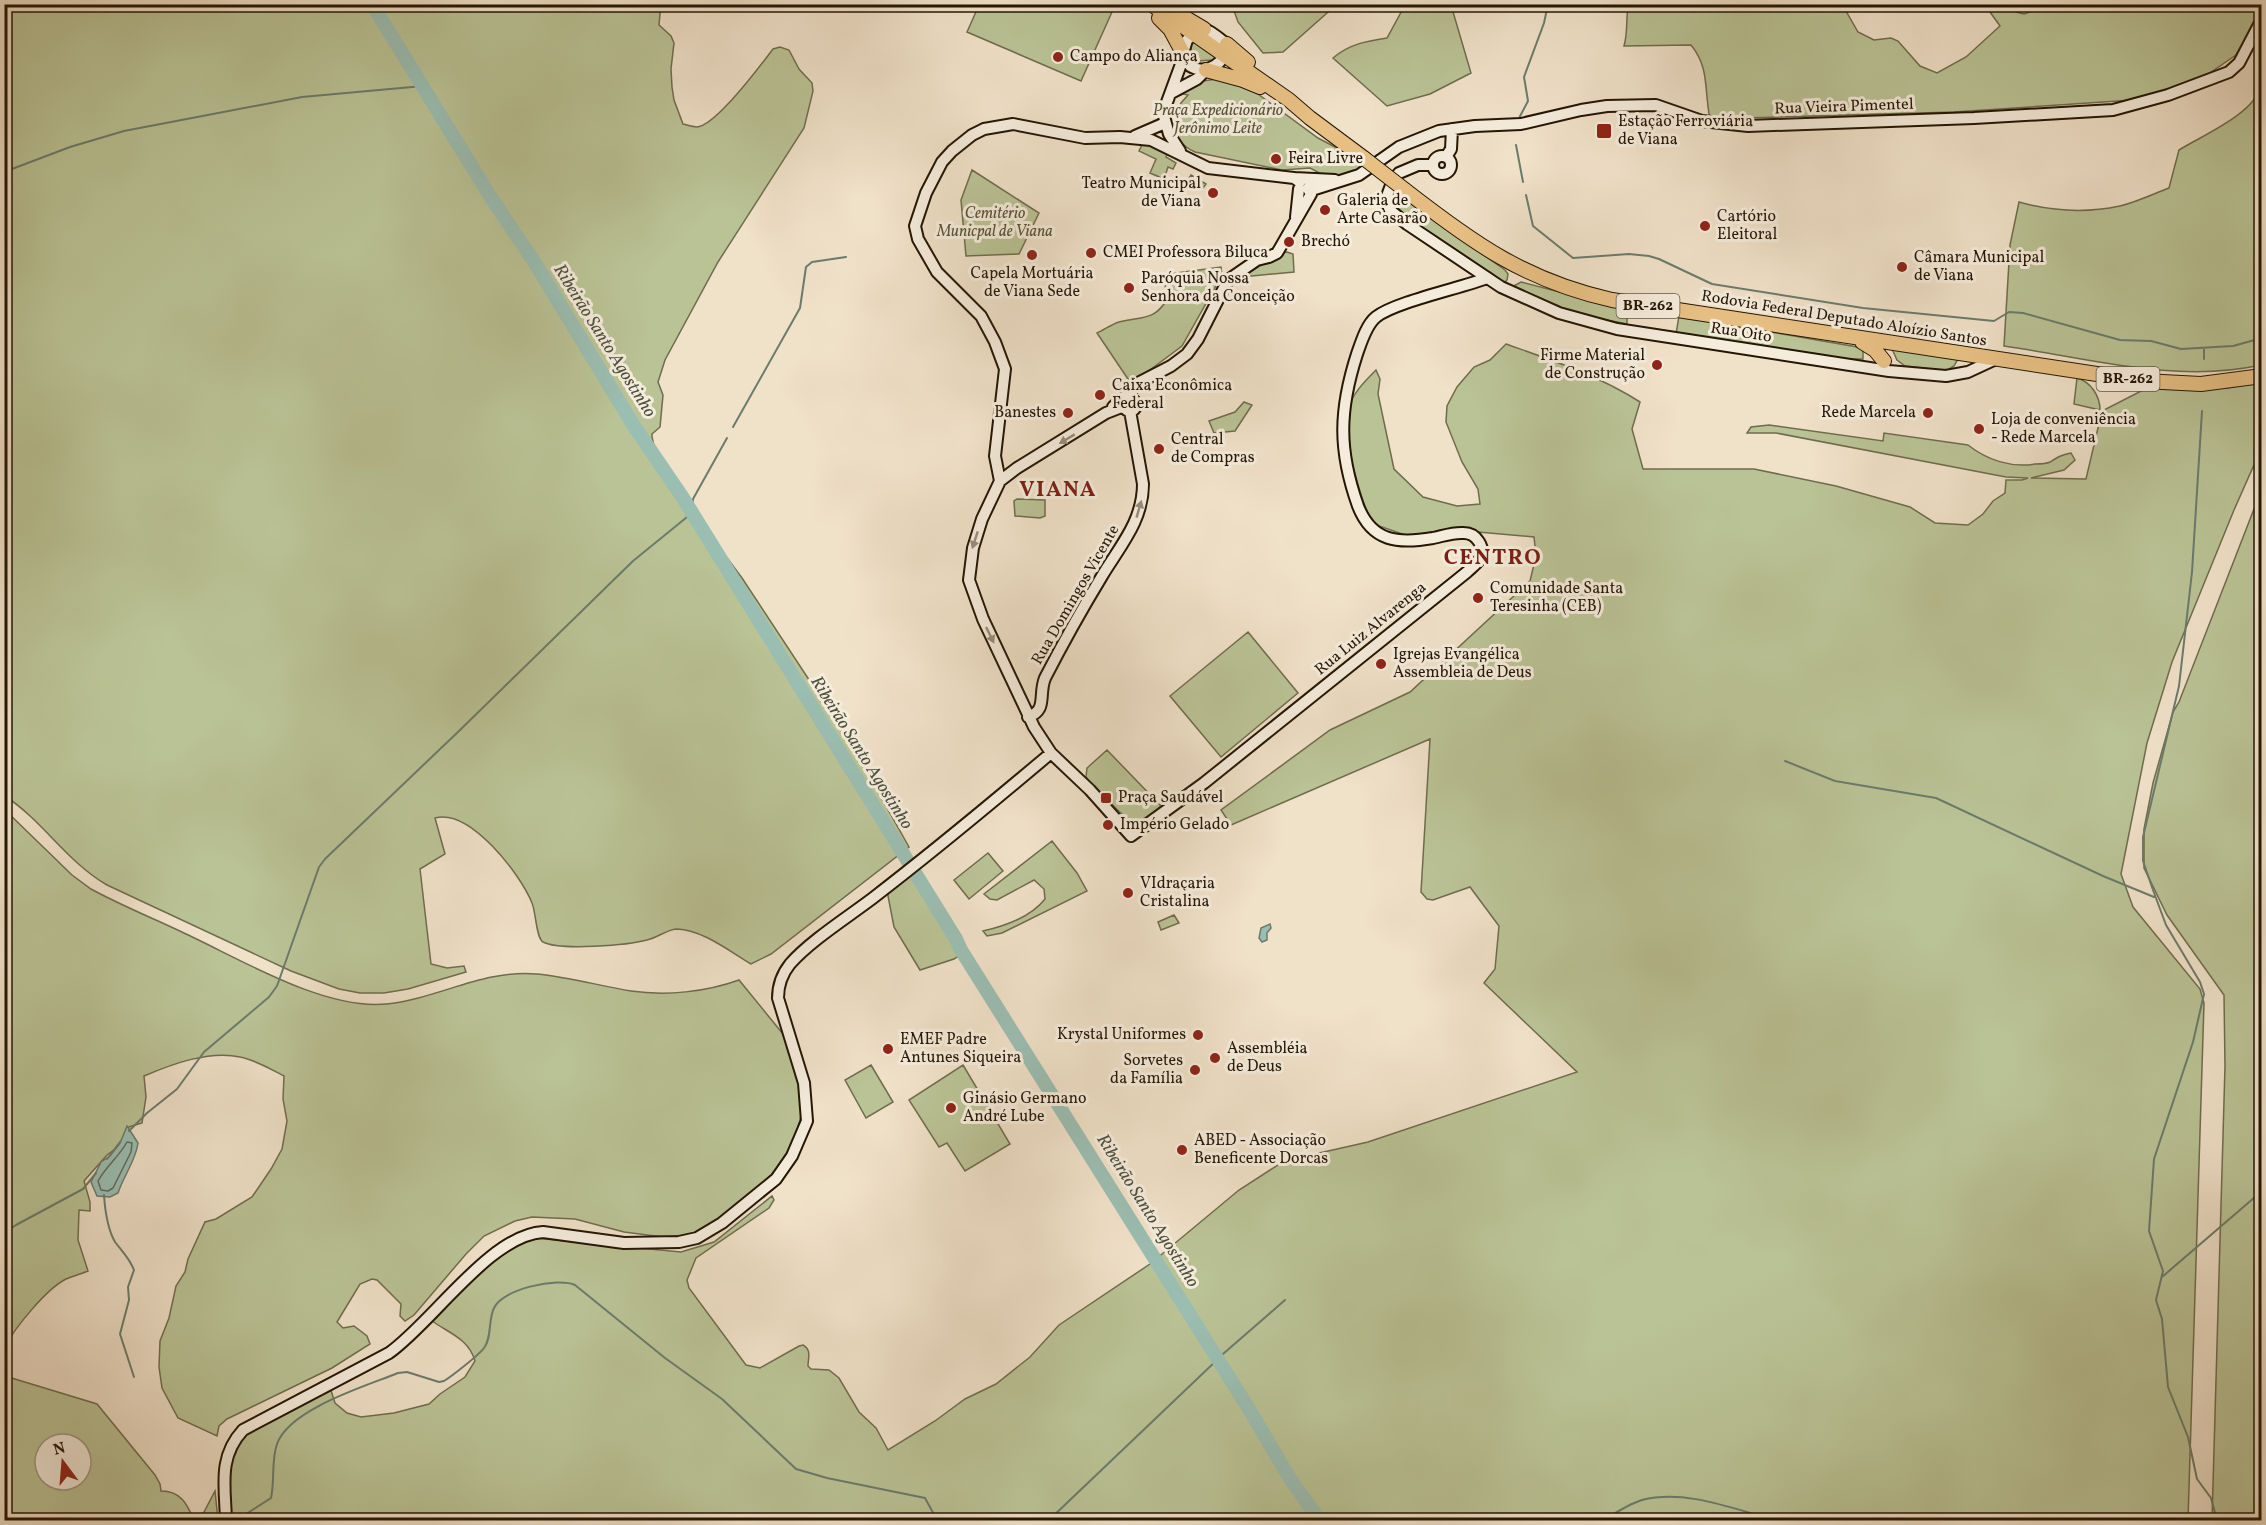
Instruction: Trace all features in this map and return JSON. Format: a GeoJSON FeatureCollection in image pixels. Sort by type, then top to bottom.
{"type":"FeatureCollection","features":[{"type":"Feature","properties":{"kind":"highway"},"geometry":{"type":"LineString","coordinates":[[1150,4],[1198,31]]}},
{"type":"Feature","properties":{"kind":"highway"},"geometry":{"type":"LineString","coordinates":[[1150,4],[1170,29],[1184,54]]}},
{"type":"Feature","properties":{"kind":"highway"},"geometry":{"type":"LineString","coordinates":[[1162,4],[1226,50]]}},
{"type":"Feature","properties":{"kind":"highway","name":"Rodovia Federal Deputado Aloízio Santos"},"geometry":{"type":"LineString","coordinates":[[1226,50],[1310,118],[1460,232],[1501,259],[1558,286],[1611,300],[1891,344],[2163,383],[2212,384],[2262,376]]}},
{"type":"Feature","properties":{"kind":"highway"},"geometry":{"type":"LineString","coordinates":[[1206,70],[1243,80],[1289,100]]}},
{"type":"Feature","properties":{"kind":"highway"},"geometry":{"type":"LineString","coordinates":[[1855,338],[1875,350],[1886,366]]}},
{"type":"Feature","properties":{"kind":"street","name":"Rua Vieira Pimentel"},"geometry":{"type":"LineString","coordinates":[[1304,184],[1338,181],[1359,175],[1413,140],[1452,129],[1521,124],[1594,108],[1645,105],[1665,107],[1709,122],[1748,126],[1974,118],[2113,110],[2168,95],[2229,72],[2239,63],[2262,19]]}},
{"type":"Feature","properties":{"kind":"street"},"geometry":{"type":"LineString","coordinates":[[1184,156],[1171,140],[1163,113],[1187,40],[1198,31]]}},
{"type":"Feature","properties":{"kind":"street"},"geometry":{"type":"LineString","coordinates":[[1171,93],[1197,79],[1218,63],[1226,50]]}},
{"type":"Feature","properties":{"kind":"street"},"geometry":{"type":"LineString","coordinates":[[1184,54],[1190,66],[1201,71],[1206,70]]}},
{"type":"Feature","properties":{"kind":"street"},"geometry":{"type":"LineString","coordinates":[[1000,481],[995,456],[1005,369],[995,342],[981,316],[937,272],[916,231],[916,219],[942,162],[965,140],[984,129],[1013,124],[1085,138],[1120,137],[1141,135],[1165,123]]}},
{"type":"Feature","properties":{"kind":"street"},"geometry":{"type":"LineString","coordinates":[[1446,157],[1451,149],[1452,129]]}},
{"type":"Feature","properties":{"kind":"street"},"geometry":{"type":"LineString","coordinates":[[1106,414],[1140,382],[1187,354],[1198,339],[1228,280],[1257,260],[1277,253],[1311,194],[1304,184],[1261,175],[1208,168],[1152,140],[1120,137]]}},
{"type":"Feature","properties":{"kind":"street"},"geometry":{"type":"LineString","coordinates":[[1446,157],[1450,167],[1446,173],[1436,173],[1432,165],[1436,158],[1446,157]]}},
{"type":"Feature","properties":{"kind":"street","name":"Rua Oito"},"geometry":{"type":"LineString","coordinates":[[1432,165],[1418,165],[1399,173],[1393,180],[1387,196],[1390,210],[1501,287],[1543,307],[1595,324],[1946,376],[1968,372],[1995,359]]}},
{"type":"Feature","properties":{"kind":"street","name":"Rua Luiz Alvarenga"},"geometry":{"type":"LineString","coordinates":[[1051,753],[1090,790],[1131,836],[1204,783],[1467,572],[1481,557],[1482,550],[1478,539],[1467,532],[1403,541],[1390,539],[1370,527],[1365,522],[1354,495],[1347,465],[1342,425],[1347,387],[1360,346],[1373,320],[1404,304],[1487,278]]}},
{"type":"Feature","properties":{"kind":"street"},"geometry":{"type":"LineString","coordinates":[[1886,366],[1885,351],[1891,344]]}},
{"type":"Feature","properties":{"kind":"street"},"geometry":{"type":"LineString","coordinates":[[226,1521],[225,1461],[232,1442],[243,1430],[389,1353],[403,1343],[434,1310],[491,1257],[511,1242],[532,1233],[543,1232],[624,1243],[679,1242],[697,1238],[722,1223],[776,1179],[792,1156],[807,1121],[804,1083],[778,998],[778,987],[791,963],[975,817],[1051,753],[1028,717],[983,619],[969,580],[973,548],[982,519],[1000,481],[1106,414],[1129,405],[1155,375]]}},
{"type":"Feature","properties":{"kind":"street","name":"Rua Domingos Vicente"},"geometry":{"type":"LineString","coordinates":[[1028,717],[1039,712],[1041,688],[1045,678],[1103,574],[1133,530],[1139,512],[1143,484],[1129,405]]}},
{"type":"Feature","properties":{"kind":"green space"},"geometry":{"type":"Polygon","coordinates":[[[1232,4],[1336,5],[1283,52],[1263,53],[1238,22],[1232,4]]]}},
{"type":"Feature","properties":{"kind":"green space"},"geometry":{"type":"Polygon","coordinates":[[[2036,4],[2261,5],[2261,11],[2236,55],[2198,81],[2133,100],[1954,112],[1710,119],[1704,71],[1691,45],[1624,46],[1628,5],[1850,5],[1846,11],[1858,32],[1874,40],[1891,38],[1898,41],[1920,66],[1937,73],[1966,57],[2000,26],[1985,5],[2012,5],[2016,12],[2024,14],[2033,11],[2036,4]]]}},
{"type":"Feature","properties":{"kind":"green space"},"geometry":{"type":"Polygon","coordinates":[[[4,5],[668,5],[660,13],[659,25],[671,36],[674,43],[671,69],[674,100],[683,124],[695,127],[705,124],[726,106],[773,49],[780,47],[789,50],[799,69],[812,83],[813,91],[804,128],[718,262],[665,360],[658,382],[663,395],[660,427],[652,434],[652,437],[656,455],[692,511],[742,578],[850,742],[909,847],[771,954],[751,964],[725,947],[687,930],[670,930],[647,940],[626,944],[579,947],[543,942],[539,935],[532,903],[526,891],[493,846],[463,823],[449,818],[435,818],[445,854],[420,869],[431,964],[447,968],[464,966],[466,972],[408,989],[384,993],[360,993],[339,989],[291,971],[107,885],[80,865],[31,817],[5,796],[4,5]]]}},
{"type":"Feature","properties":{"kind":"green space","name":"Campo do Aliança"},"geometry":{"type":"Polygon","coordinates":[[[979,5],[1095,5],[1112,12],[1081,81],[967,32],[979,5]]]}},
{"type":"Feature","properties":{"kind":"green space"},"geometry":{"type":"Polygon","coordinates":[[[1405,5],[1451,5],[1471,73],[1430,94],[1387,106],[1333,58],[1352,46],[1387,38],[1405,5]]]}},
{"type":"Feature","properties":{"kind":"green space"},"geometry":{"type":"Polygon","coordinates":[[[1192,41],[1215,57],[1213,60],[1197,61],[1193,56],[1192,41]]]}},
{"type":"Feature","properties":{"kind":"green space","name":"Praça Expedicionário Jerônimo Leite"},"geometry":{"type":"Polygon","coordinates":[[[1223,79],[1251,89],[1318,138],[1368,167],[1348,176],[1327,177],[1310,168],[1282,170],[1190,150],[1180,140],[1173,122],[1181,103],[1188,95],[1183,94],[1176,97],[1185,88],[1197,83],[1223,79]]]}},
{"type":"Feature","properties":{"kind":"green space"},"geometry":{"type":"Polygon","coordinates":[[[2261,86],[2261,365],[2197,372],[2164,371],[2004,346],[2010,245],[2019,202],[2056,209],[2095,210],[2126,204],[2169,188],[2179,150],[2238,115],[2249,106],[2261,86]]]}},
{"type":"Feature","properties":{"kind":"green space"},"geometry":{"type":"Polygon","coordinates":[[[1143,143],[1168,152],[1166,157],[1176,163],[1173,169],[1168,167],[1164,179],[1150,173],[1156,159],[1139,151],[1143,143]]]}},
{"type":"Feature","properties":{"kind":"green space","name":"Cemitério Municpal de Viana"},"geometry":{"type":"Polygon","coordinates":[[[972,170],[1039,213],[1019,254],[966,256],[961,200],[972,170]]]}},
{"type":"Feature","properties":{"kind":"green space"},"geometry":{"type":"Polygon","coordinates":[[[1191,175],[1206,184],[1203,188],[1199,189],[1186,183],[1191,175]]]}},
{"type":"Feature","properties":{"kind":"green space"},"geometry":{"type":"Polygon","coordinates":[[[1392,188],[1505,270],[1508,274],[1507,280],[1504,283],[1490,272],[1484,271],[1389,206],[1392,188]]]}},
{"type":"Feature","properties":{"kind":"green space"},"geometry":{"type":"Polygon","coordinates":[[[1281,253],[1293,254],[1294,272],[1241,277],[1281,253]]]}},
{"type":"Feature","properties":{"kind":"green space"},"geometry":{"type":"Polygon","coordinates":[[[1221,267],[1222,275],[1182,346],[1135,381],[1128,379],[1097,333],[1116,323],[1147,317],[1158,311],[1168,298],[1164,281],[1169,274],[1221,267]]]}},
{"type":"Feature","properties":{"kind":"green space"},"geometry":{"type":"Polygon","coordinates":[[[1521,282],[1594,301],[1627,306],[1627,324],[1567,312],[1510,288],[1521,282]]]}},
{"type":"Feature","properties":{"kind":"green space"},"geometry":{"type":"Polygon","coordinates":[[[1679,316],[1863,348],[1863,359],[1819,359],[1676,334],[1679,316]]]}},
{"type":"Feature","properties":{"kind":"green space"},"geometry":{"type":"Polygon","coordinates":[[[1506,344],[1592,376],[1640,402],[1632,429],[1643,469],[1754,469],[1836,486],[1910,507],[1935,523],[1968,525],[2005,493],[2006,480],[2028,478],[2006,477],[1776,433],[1747,433],[1751,427],[1769,425],[1883,441],[1884,433],[1968,445],[1991,459],[2017,465],[2047,463],[2071,453],[2075,460],[2064,470],[2031,478],[2086,479],[2102,411],[2147,388],[2227,388],[2261,382],[2261,449],[2172,662],[2147,743],[2121,874],[2133,907],[2200,989],[2204,1003],[2188,1520],[226,1520],[229,1441],[328,1381],[335,1403],[347,1413],[361,1417],[394,1413],[429,1404],[465,1377],[475,1361],[463,1342],[432,1321],[441,1305],[508,1249],[535,1238],[681,1252],[714,1242],[772,1196],[774,1200],[769,1208],[696,1258],[687,1280],[689,1288],[746,1365],[760,1368],[799,1346],[806,1347],[809,1354],[808,1366],[811,1369],[829,1370],[839,1378],[859,1412],[876,1428],[888,1450],[965,1399],[996,1384],[1030,1357],[1059,1325],[1150,1264],[1239,1190],[1284,1161],[1368,1142],[1577,1072],[1484,983],[1495,969],[1499,926],[1470,887],[1433,900],[1427,899],[1421,892],[1430,739],[1231,825],[1221,810],[1330,730],[1410,692],[1530,581],[1536,556],[1534,537],[1455,530],[1411,537],[1373,524],[1358,485],[1346,423],[1351,400],[1376,370],[1380,379],[1378,394],[1394,469],[1423,497],[1457,506],[1480,504],[1478,489],[1462,462],[1446,422],[1447,406],[1457,387],[1474,367],[1490,360],[1506,344]]]}},
{"type":"Feature","properties":{"kind":"green space"},"geometry":{"type":"Polygon","coordinates":[[[1892,349],[1958,359],[1954,366],[1946,371],[1905,366],[1897,360],[1892,349]]]}},
{"type":"Feature","properties":{"kind":"green space"},"geometry":{"type":"Polygon","coordinates":[[[2077,378],[2094,390],[2100,410],[2074,404],[2077,378]]]}},
{"type":"Feature","properties":{"kind":"green space"},"geometry":{"type":"Polygon","coordinates":[[[1244,402],[1252,405],[1235,431],[1214,433],[1209,421],[1235,412],[1244,402]]]}},
{"type":"Feature","properties":{"kind":"green space"},"geometry":{"type":"Polygon","coordinates":[[[2261,491],[2262,1520],[2212,1520],[2225,1066],[2224,995],[2167,915],[2144,868],[2144,829],[2153,783],[2173,712],[2179,702],[2261,491]]]}},
{"type":"Feature","properties":{"kind":"green space"},"geometry":{"type":"Polygon","coordinates":[[[1017,499],[1045,500],[1045,516],[1040,518],[1015,516],[1014,501],[1017,499]]]}},
{"type":"Feature","properties":{"kind":"green space"},"geometry":{"type":"Polygon","coordinates":[[[1248,632],[1298,693],[1221,757],[1170,696],[1248,632]]]}},
{"type":"Feature","properties":{"kind":"green space"},"geometry":{"type":"Polygon","coordinates":[[[1107,750],[1161,806],[1138,825],[1134,826],[1086,777],[1087,768],[1107,750]]]}},
{"type":"Feature","properties":{"kind":"green space"},"geometry":{"type":"Polygon","coordinates":[[[5,810],[72,875],[91,889],[284,981],[336,999],[362,1004],[386,1004],[405,1001],[479,980],[517,974],[549,975],[631,991],[658,993],[700,990],[739,980],[783,1034],[801,1080],[804,1096],[800,1120],[790,1153],[782,1165],[722,1219],[689,1235],[663,1237],[624,1232],[575,1219],[532,1217],[515,1221],[484,1236],[414,1315],[405,1321],[400,1316],[401,1304],[377,1280],[372,1279],[360,1284],[337,1322],[343,1328],[354,1326],[367,1336],[370,1344],[332,1368],[227,1419],[219,1426],[217,1436],[178,1418],[162,1388],[159,1367],[160,1341],[169,1318],[176,1286],[185,1272],[188,1259],[205,1222],[216,1219],[252,1197],[282,1149],[287,1121],[283,1099],[284,1076],[246,1058],[216,1055],[191,1059],[144,1076],[146,1097],[142,1123],[129,1127],[118,1147],[107,1155],[84,1181],[90,1211],[79,1210],[78,1240],[88,1271],[66,1279],[50,1291],[24,1319],[5,1346],[5,810]]]}},
{"type":"Feature","properties":{"kind":"green space"},"geometry":{"type":"Polygon","coordinates":[[[1052,841],[1077,873],[1087,891],[1002,933],[987,936],[983,931],[1017,920],[1032,911],[1045,899],[1044,889],[1034,880],[997,900],[990,899],[984,894],[1052,841]]]}},
{"type":"Feature","properties":{"kind":"green space"},"geometry":{"type":"Polygon","coordinates":[[[988,853],[1003,871],[969,899],[954,880],[988,853]]]}},
{"type":"Feature","properties":{"kind":"green space"},"geometry":{"type":"Polygon","coordinates":[[[913,869],[963,953],[954,959],[920,970],[894,927],[888,896],[888,893],[913,869]]]}},
{"type":"Feature","properties":{"kind":"green space"},"geometry":{"type":"Polygon","coordinates":[[[1174,915],[1179,923],[1161,930],[1158,922],[1174,915]]]}},
{"type":"Feature","properties":{"kind":"green space"},"geometry":{"type":"Polygon","coordinates":[[[871,1065],[893,1102],[866,1118],[845,1080],[871,1065]]]}},
{"type":"Feature","properties":{"kind":"green space","name":"Ginásio Germano André Lube"},"geometry":{"type":"Polygon","coordinates":[[[963,1065],[1010,1144],[965,1171],[947,1143],[939,1147],[909,1100],[963,1065]]]}},
{"type":"Feature","properties":{"kind":"green space"},"geometry":{"type":"Polygon","coordinates":[[[5,1376],[97,1404],[155,1475],[161,1491],[178,1496],[186,1504],[194,1520],[5,1520],[5,1376]]]}},
{"type":"Feature","properties":{"kind":"green space"},"geometry":{"type":"Polygon","coordinates":[[[215,1491],[218,1520],[194,1520],[204,1512],[215,1491]]]}},
{"type":"Feature","properties":{"kind":"water"},"geometry":{"type":"Polygon","coordinates":[[[1270,924],[1267,940],[1262,942],[1259,938],[1261,928],[1270,924]]]}},
{"type":"Feature","properties":{"kind":"water"},"geometry":{"type":"Polygon","coordinates":[[[127,1126],[138,1143],[132,1162],[118,1193],[110,1197],[97,1196],[91,1182],[101,1162],[110,1156],[120,1143],[127,1126]]]}},
{"type":"Feature","properties":{"kind":"waterway","name":"Ribeirão Santo Agostinho"},"geometry":{"type":"LineString","coordinates":[[372,4],[634,426],[683,498],[1289,1477],[1319,1520]]}},
{"type":"Feature","properties":{"kind":"waterway"},"geometry":{"type":"LineString","coordinates":[[1518,120],[1528,101],[1524,77],[1544,23],[1548,4]]}},
{"type":"Feature","properties":{"kind":"waterway"},"geometry":{"type":"LineString","coordinates":[[4,172],[70,147],[124,131],[302,97],[423,86]]}},
{"type":"Feature","properties":{"kind":"waterway"},"geometry":{"type":"LineString","coordinates":[[1516,145],[1523,182]]}},
{"type":"Feature","properties":{"kind":"waterway"},"geometry":{"type":"LineString","coordinates":[[1526,195],[1533,226],[1573,258],[1629,254],[1649,256],[1712,284],[1863,308],[1994,321],[2009,312],[2023,313],[2120,340],[2151,341],[2181,349],[2233,346],[2262,338]]}},
{"type":"Feature","properties":{"kind":"waterway"},"geometry":{"type":"LineString","coordinates":[[733,427],[800,308],[806,267],[812,262],[846,257]]}},
{"type":"Feature","properties":{"kind":"waterway"},"geometry":{"type":"LineString","coordinates":[[2204,348],[2204,359]]}},
{"type":"Feature","properties":{"kind":"waterway"},"geometry":{"type":"LineString","coordinates":[[2202,411],[2192,572],[2179,686],[2143,837],[2143,861],[2166,925],[2200,982],[2204,994],[2193,1042],[2154,1159],[2149,1231],[2163,1271],[2156,1300],[2162,1319],[2168,1387],[2188,1437],[2197,1479],[2211,1498],[2217,1520]]}},
{"type":"Feature","properties":{"kind":"waterway"},"geometry":{"type":"LineString","coordinates":[[129,1131],[177,1089],[204,1052],[269,997],[277,986],[319,867],[325,859],[633,561],[692,513],[693,499],[727,438]]}},
{"type":"Feature","properties":{"kind":"waterway"},"geometry":{"type":"LineString","coordinates":[[1785,761],[1835,781],[1936,798],[2103,876],[2154,897]]}},
{"type":"Feature","properties":{"kind":"waterway"},"geometry":{"type":"LineString","coordinates":[[107,1159],[120,1142]]}},
{"type":"Feature","properties":{"kind":"waterway"},"geometry":{"type":"LineString","coordinates":[[4,1233],[83,1189],[96,1173]]}},
{"type":"Feature","properties":{"kind":"waterway"},"geometry":{"type":"LineString","coordinates":[[2162,1277],[2262,1191]]}},
{"type":"Feature","properties":{"kind":"waterway"},"geometry":{"type":"LineString","coordinates":[[104,1195],[112,1237],[134,1270],[128,1287],[129,1300],[120,1334],[134,1377]]}},
{"type":"Feature","properties":{"kind":"waterway"},"geometry":{"type":"LineString","coordinates":[[230,1517],[243,1516],[271,1498],[277,1444],[284,1431],[296,1420],[330,1400],[398,1373],[407,1372],[439,1382],[444,1381],[484,1348],[488,1339],[492,1313],[499,1301],[531,1286],[567,1283],[575,1285],[665,1358],[722,1399],[796,1469],[827,1478],[925,1498],[937,1520]]}},
{"type":"Feature","properties":{"kind":"waterway"},"geometry":{"type":"LineString","coordinates":[[1217,1357],[1285,1300]]}},
{"type":"Feature","properties":{"kind":"waterway"},"geometry":{"type":"LineString","coordinates":[[1049,1520],[1218,1359]]}},
{"type":"Feature","properties":{"kind":"waterway"},"geometry":{"type":"LineString","coordinates":[[1604,1520],[1627,1506],[1659,1497],[1709,1502],[1775,1520]]}},
{"type":"Feature","properties":{"kind":"waterway"},"geometry":{"type":"LineString","coordinates":[[210,1520],[222,1518]]}},
{"type":"Feature","properties":{"kind":"place","name":"Campo do Aliança"},"geometry":{"type":"Point","coordinates":[1058,57]}},
{"type":"Feature","properties":{"kind":"place","name":"Estação Ferroviária de Viana"},"geometry":{"type":"Point","coordinates":[1604,131]}},
{"type":"Feature","properties":{"kind":"place","name":"Feira Livre"},"geometry":{"type":"Point","coordinates":[1276,159]}},
{"type":"Feature","properties":{"kind":"place","name":"Teatro Municipal de Viana"},"geometry":{"type":"Point","coordinates":[1213,193]}},
{"type":"Feature","properties":{"kind":"place","name":"Galeria de Arte Casarão"},"geometry":{"type":"Point","coordinates":[1325,210]}},
{"type":"Feature","properties":{"kind":"place","name":"Cartório Eleitoral"},"geometry":{"type":"Point","coordinates":[1705,226]}},
{"type":"Feature","properties":{"kind":"place","name":"Brechó"},"geometry":{"type":"Point","coordinates":[1289,242]}},
{"type":"Feature","properties":{"kind":"place","name":"CMEI Professora Biluca"},"geometry":{"type":"Point","coordinates":[1091,253]}},
{"type":"Feature","properties":{"kind":"place","name":"Capela Mortuária de Viana Sede"},"geometry":{"type":"Point","coordinates":[1032,255]}},
{"type":"Feature","properties":{"kind":"place","name":"Câmara Municipal de Viana"},"geometry":{"type":"Point","coordinates":[1902,267]}},
{"type":"Feature","properties":{"kind":"place","name":"Paróquia Nossa Senhora da Conceição"},"geometry":{"type":"Point","coordinates":[1129,288]}},
{"type":"Feature","properties":{"kind":"place","name":"Firme Material de Construção"},"geometry":{"type":"Point","coordinates":[1657,365]}},
{"type":"Feature","properties":{"kind":"place","name":"Caixa Econômica Federal"},"geometry":{"type":"Point","coordinates":[1100,395]}},
{"type":"Feature","properties":{"kind":"place","name":"Banestes"},"geometry":{"type":"Point","coordinates":[1068,413]}},
{"type":"Feature","properties":{"kind":"place","name":"Rede Marcela"},"geometry":{"type":"Point","coordinates":[1928,413]}},
{"type":"Feature","properties":{"kind":"place","name":"Loja de conveniência - Rede Marcela"},"geometry":{"type":"Point","coordinates":[1979,429]}},
{"type":"Feature","properties":{"kind":"place","name":"Central de Compras"},"geometry":{"type":"Point","coordinates":[1159,449]}},
{"type":"Feature","properties":{"kind":"place","name":"Comunidade Santa Teresinha (CEB)"},"geometry":{"type":"Point","coordinates":[1478,598]}},
{"type":"Feature","properties":{"kind":"place","name":"Igrejas Evangélica Assembleia de Deus"},"geometry":{"type":"Point","coordinates":[1381,664]}},
{"type":"Feature","properties":{"kind":"place","name":"Praça Saudável"},"geometry":{"type":"Point","coordinates":[1106,798]}},
{"type":"Feature","properties":{"kind":"place","name":"Império Gelado"},"geometry":{"type":"Point","coordinates":[1108,825]}},
{"type":"Feature","properties":{"kind":"place","name":"VIdraçaria Cristalina"},"geometry":{"type":"Point","coordinates":[1128,893]}},
{"type":"Feature","properties":{"kind":"place","name":"Krystal Uniformes"},"geometry":{"type":"Point","coordinates":[1198,1035]}},
{"type":"Feature","properties":{"kind":"place","name":"EMEF Padre Antunes Siqueira"},"geometry":{"type":"Point","coordinates":[888,1049]}},
{"type":"Feature","properties":{"kind":"place","name":"Assembléia de Deus"},"geometry":{"type":"Point","coordinates":[1215,1058]}},
{"type":"Feature","properties":{"kind":"place","name":"Sorvetes da Família"},"geometry":{"type":"Point","coordinates":[1195,1070]}},
{"type":"Feature","properties":{"kind":"place","name":"Ginásio Germano André Lube"},"geometry":{"type":"Point","coordinates":[951,1108]}},
{"type":"Feature","properties":{"kind":"place","name":"ABED - Associação Beneficente Dorcas"},"geometry":{"type":"Point","coordinates":[1182,1150]}},
{"type":"Feature","properties":{"kind":"district","name":"VIANA"},"geometry":{"type":"Point","coordinates":[1058,490]}},
{"type":"Feature","properties":{"kind":"district","name":"CENTRO"},"geometry":{"type":"Point","coordinates":[1493,558]}}]}
